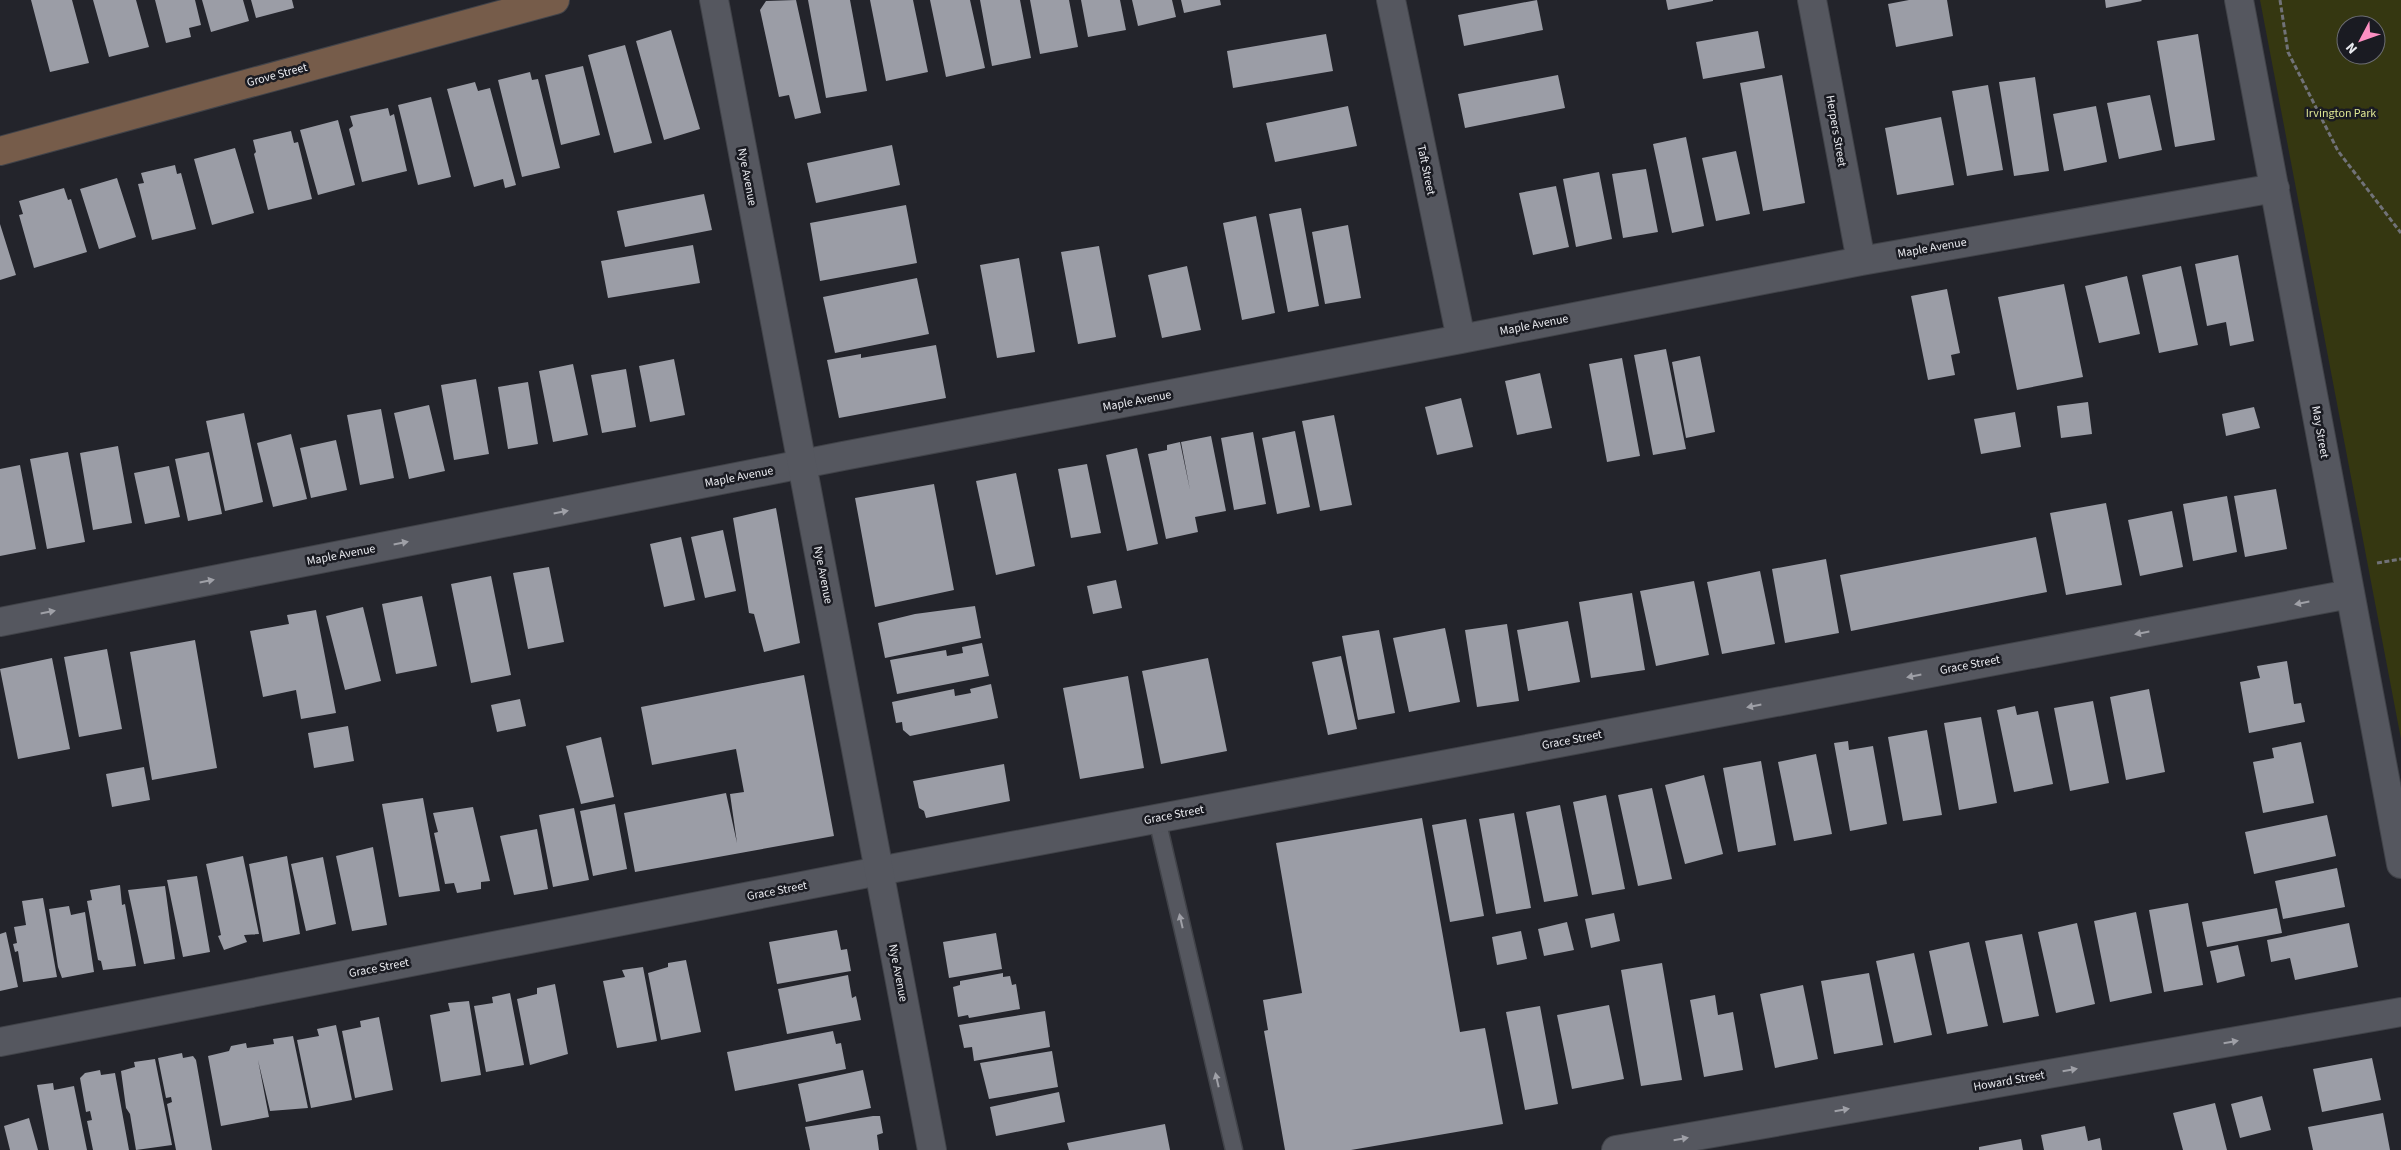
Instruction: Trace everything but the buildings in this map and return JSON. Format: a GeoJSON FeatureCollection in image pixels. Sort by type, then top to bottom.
{"type":"FeatureCollection","features":[{"type":"Feature","properties":{"kind":"main road","name":"Grove Street"},"geometry":{"type":"LineString","coordinates":[[0,151],[555,0]]}},
{"type":"Feature","properties":{"kind":"street","name":"Nye Avenue"},"geometry":{"type":"LineString","coordinates":[[714,0],[932,1150]]}},
{"type":"Feature","properties":{"kind":"street","name":"Taft Street"},"geometry":{"type":"LineString","coordinates":[[1391,0],[1461,340]]}},
{"type":"Feature","properties":{"kind":"street","name":"Herpers Street"},"geometry":{"type":"LineString","coordinates":[[1812,0],[1861,261]]}},
{"type":"Feature","properties":{"kind":"street","name":"May Street"},"geometry":{"type":"LineString","coordinates":[[2239,0],[2401,864]]}},
{"type":"Feature","properties":{"kind":"street","name":"Maple Avenue"},"geometry":{"type":"LineString","coordinates":[[0,622],[802,464],[1461,340],[1861,261],[2275,188]]}},
{"type":"Feature","properties":{"kind":"street","name":"Grace Street"},"geometry":{"type":"LineString","coordinates":[[0,1042],[879,871],[2350,594]]}},
{"type":"Feature","properties":{"kind":"street","name":"Howard Street"},"geometry":{"type":"LineString","coordinates":[[1616,1150],[2401,1012]]}},
{"type":"Feature","properties":{"kind":"lane"},"geometry":{"type":"LineString","coordinates":[[1157,819],[1234,1150]]}},
{"type":"Feature","properties":{"kind":"path"},"geometry":{"type":"LineString","coordinates":[[2280,0],[2288,52],[2338,151],[2401,233]]}},
{"type":"Feature","properties":{"kind":"green space","name":"Irvington Park"},"geometry":{"type":"Polygon","coordinates":[[[2260,0],[2401,0],[2401,739],[2260,0]]]}}]}
